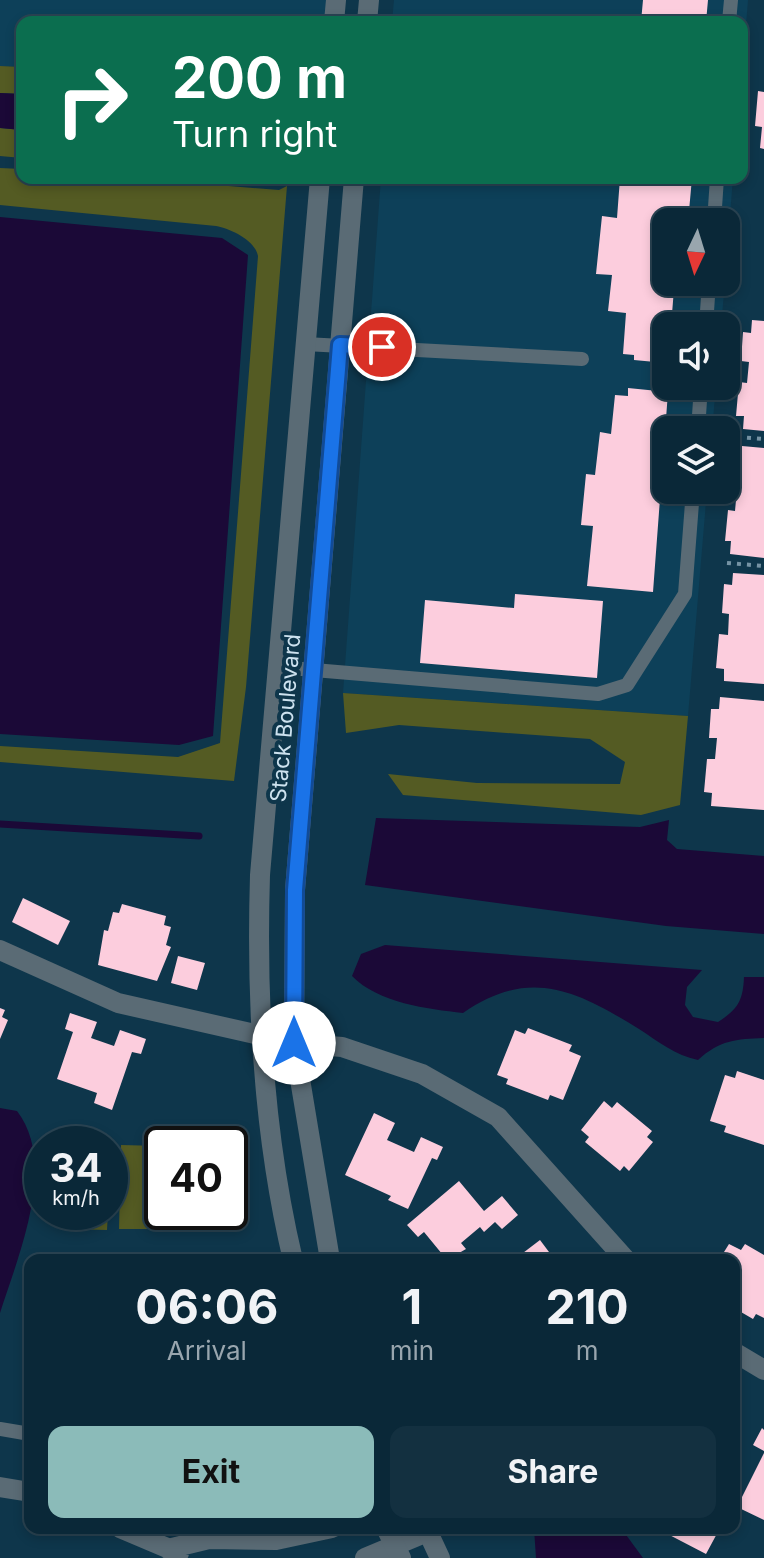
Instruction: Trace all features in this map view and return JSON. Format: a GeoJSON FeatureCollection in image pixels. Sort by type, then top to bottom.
{"type":"FeatureCollection","features":[{"type":"Feature","properties":{"kind":"street","name":"Stack Boulevard"},"geometry":{"type":"LineString","coordinates":[[292,1254],[267,1116],[257,959],[260,875],[319,184]]}},
{"type":"Feature","properties":{"kind":"street","name":"Stack Boulevard"},"geometry":{"type":"LineString","coordinates":[[329,1254],[294,1043],[295,890],[353,184]]}},
{"type":"Feature","properties":{"kind":"street"},"geometry":{"type":"LineString","coordinates":[[0,950],[118,1003],[294,1043],[342,1047],[422,1074],[498,1117],[621,1254]]}},
{"type":"Feature","properties":{"kind":"street"},"geometry":{"type":"LineString","coordinates":[[740,1356],[764,1370]]}},
{"type":"Feature","properties":{"kind":"street"},"geometry":{"type":"LineString","coordinates":[[0,1487],[24,1491]]}},
{"type":"Feature","properties":{"kind":"street"},"geometry":{"type":"LineString","coordinates":[[145,1534],[189,1558]]}},
{"type":"Feature","properties":{"kind":"street"},"geometry":{"type":"LineString","coordinates":[[168,1549],[209,1539],[303,1537],[313,1534]]}},
{"type":"Feature","properties":{"kind":"street"},"geometry":{"type":"LineString","coordinates":[[365,1558],[417,1534]]}},
{"type":"Feature","properties":{"kind":"street"},"geometry":{"type":"LineString","coordinates":[[428,1534],[440,1558]]}},
{"type":"Feature","properties":{"kind":"lane"},"geometry":{"type":"LineString","coordinates":[[715,208],[717,184]]}},
{"type":"Feature","properties":{"kind":"lane"},"geometry":{"type":"LineString","coordinates":[[305,344],[582,359]]}},
{"type":"Feature","properties":{"kind":"lane"},"geometry":{"type":"LineString","coordinates":[[278,667],[598,694],[627,685],[685,594],[692,504]]}},
{"type":"Feature","properties":{"kind":"lane"},"geometry":{"type":"LineString","coordinates":[[0,1429],[24,1433]]}},
{"type":"Feature","properties":{"kind":"path"},"geometry":{"type":"LineString","coordinates":[[740,437],[764,439]]}},
{"type":"Feature","properties":{"kind":"path"},"geometry":{"type":"LineString","coordinates":[[727,563],[764,566]]}},
{"type":"Feature","properties":{"kind":"shaded area"},"geometry":{"type":"Polygon","coordinates":[[[0,0],[327,0],[326,16],[16,16],[16,67],[0,66],[0,0]]]}},
{"type":"Feature","properties":{"kind":"shaded area"},"geometry":{"type":"Polygon","coordinates":[[[394,0],[748,0],[747,16],[393,16],[394,0]]]}},
{"type":"Feature","properties":{"kind":"shaded area"},"geometry":{"type":"Polygon","coordinates":[[[0,93],[16,94],[16,129],[0,128],[0,93]]]}},
{"type":"Feature","properties":{"kind":"shaded area"},"geometry":{"type":"Polygon","coordinates":[[[381,184],[733,184],[731,208],[652,208],[652,296],[724,296],[722,312],[652,312],[652,400],[715,400],[713,416],[652,416],[652,504],[706,504],[688,716],[343,693],[381,184]]]}},
{"type":"Feature","properties":{"kind":"shaded area"},"geometry":{"type":"Polygon","coordinates":[[[0,217],[222,238],[248,255],[213,736],[179,745],[0,734],[0,217]]]}},
{"type":"Feature","properties":{"kind":"shaded area"},"geometry":{"type":"Polygon","coordinates":[[[376,818],[640,827],[669,820],[667,840],[677,849],[764,856],[764,934],[666,926],[365,885],[376,818]]]}},
{"type":"Feature","properties":{"kind":"shaded area"},"geometry":{"type":"Polygon","coordinates":[[[385,945],[702,970],[687,987],[685,1005],[693,1017],[718,1022],[738,1004],[744,977],[764,977],[764,1038],[729,1042],[698,1060],[674,1051],[594,1004],[552,989],[509,991],[463,1013],[404,1003],[375,993],[352,976],[361,954],[385,945]]]}},
{"type":"Feature","properties":{"kind":"shaded area"},"geometry":{"type":"Polygon","coordinates":[[[0,1108],[17,1111],[25,1126],[26,1230],[0,1313],[0,1108]]]}},
{"type":"Feature","properties":{"kind":"shaded area"},"geometry":{"type":"Polygon","coordinates":[[[534,1534],[625,1534],[643,1558],[536,1558],[534,1534]]]}},
{"type":"Feature","properties":{"kind":"green space"},"geometry":{"type":"Polygon","coordinates":[[[0,66],[16,67],[16,94],[0,93],[0,66]]]}},
{"type":"Feature","properties":{"kind":"green space"},"geometry":{"type":"Polygon","coordinates":[[[0,128],[16,129],[16,157],[0,156],[0,128]]]}},
{"type":"Feature","properties":{"kind":"green space"},"geometry":{"type":"Polygon","coordinates":[[[0,168],[16,169],[16,184],[205,184],[279,190],[287,186],[246,687],[234,781],[0,762],[0,746],[178,757],[220,743],[258,256],[256,250],[247,240],[216,226],[0,205],[0,168]]]}},
{"type":"Feature","properties":{"kind":"green space"},"geometry":{"type":"Polygon","coordinates":[[[343,693],[688,716],[680,805],[641,815],[403,795],[388,774],[477,783],[620,784],[625,762],[590,739],[399,725],[346,733],[343,693]]]}},
{"type":"Feature","properties":{"kind":"green space"},"geometry":{"type":"Polygon","coordinates":[[[128,1145],[144,1146],[144,1229],[128,1229],[128,1145]]]}},
{"type":"Feature","properties":{"kind":"building"},"geometry":{"type":"Polygon","coordinates":[[[643,0],[708,0],[707,16],[642,16],[643,0]]]}},
{"type":"Feature","properties":{"kind":"building"},"geometry":{"type":"Polygon","coordinates":[[[758,91],[764,92],[764,149],[760,148],[762,127],[755,126],[758,91]]]}},
{"type":"Feature","properties":{"kind":"building"},"geometry":{"type":"Polygon","coordinates":[[[620,184],[691,184],[689,208],[652,208],[652,296],[673,296],[672,312],[652,312],[652,362],[634,360],[634,355],[623,354],[626,313],[608,311],[612,275],[596,274],[602,216],[617,218],[620,184]]]}},
{"type":"Feature","properties":{"kind":"building"},"geometry":{"type":"Polygon","coordinates":[[[752,320],[764,321],[764,431],[743,429],[744,416],[736,416],[740,382],[747,383],[749,362],[741,361],[743,332],[751,333],[752,320]]]}},
{"type":"Feature","properties":{"kind":"building"},"geometry":{"type":"Polygon","coordinates":[[[628,388],[652,390],[652,400],[667,400],[666,416],[652,416],[652,504],[660,504],[653,592],[587,586],[593,526],[581,525],[586,474],[595,475],[600,432],[611,434],[615,395],[628,396],[628,388]]]}},
{"type":"Feature","properties":{"kind":"building"},"geometry":{"type":"Polygon","coordinates":[[[742,446],[764,448],[764,558],[730,554],[731,541],[725,541],[728,510],[735,511],[736,504],[740,504],[742,446]]]}},
{"type":"Feature","properties":{"kind":"building"},"geometry":{"type":"Polygon","coordinates":[[[733,573],[764,575],[764,684],[724,681],[724,669],[716,668],[719,634],[728,635],[729,614],[722,613],[724,584],[732,585],[733,573]]]}},
{"type":"Feature","properties":{"kind":"building"},"geometry":{"type":"Polygon","coordinates":[[[515,594],[603,601],[597,678],[420,663],[425,600],[514,608],[515,594]]]}},
{"type":"Feature","properties":{"kind":"building"},"geometry":{"type":"Polygon","coordinates":[[[720,697],[764,701],[764,810],[711,806],[712,793],[704,792],[707,759],[715,759],[717,738],[709,738],[711,709],[719,709],[720,697]]]}},
{"type":"Feature","properties":{"kind":"building"},"geometry":{"type":"Polygon","coordinates":[[[23,898],[70,921],[58,945],[12,922],[23,898]]]}},
{"type":"Feature","properties":{"kind":"building"},"geometry":{"type":"Polygon","coordinates":[[[122,904],[166,916],[164,925],[171,927],[166,945],[171,947],[157,981],[98,965],[104,930],[108,931],[113,912],[119,913],[122,904]]]}},
{"type":"Feature","properties":{"kind":"building"},"geometry":{"type":"Polygon","coordinates":[[[178,956],[205,963],[197,990],[171,983],[178,956]]]}},
{"type":"Feature","properties":{"kind":"building"},"geometry":{"type":"Polygon","coordinates":[[[0,1008],[5,1010],[2,1017],[8,1020],[0,1039],[0,1008]]]}},
{"type":"Feature","properties":{"kind":"building"},"geometry":{"type":"Polygon","coordinates":[[[70,1013],[97,1022],[91,1038],[114,1046],[120,1030],[146,1039],[141,1054],[132,1052],[112,1110],[94,1103],[97,1093],[57,1079],[73,1032],[65,1029],[70,1013]]]}},
{"type":"Feature","properties":{"kind":"building"},"geometry":{"type":"Polygon","coordinates":[[[528,1028],[572,1045],[569,1051],[581,1056],[563,1100],[550,1095],[548,1100],[506,1084],[508,1079],[497,1075],[515,1030],[525,1034],[528,1028]]]}},
{"type":"Feature","properties":{"kind":"building"},"geometry":{"type":"Polygon","coordinates":[[[737,1071],[764,1080],[764,1145],[724,1132],[726,1126],[710,1121],[725,1075],[735,1078],[737,1071]]]}},
{"type":"Feature","properties":{"kind":"building"},"geometry":{"type":"Polygon","coordinates":[[[604,1101],[612,1108],[617,1102],[652,1131],[647,1137],[653,1142],[629,1171],[624,1166],[620,1171],[585,1142],[589,1137],[581,1130],[604,1101]]]}},
{"type":"Feature","properties":{"kind":"building"},"geometry":{"type":"Polygon","coordinates":[[[374,1113],[395,1123],[387,1140],[414,1152],[421,1137],[443,1147],[437,1160],[432,1158],[408,1209],[388,1200],[391,1196],[345,1175],[374,1113]]]}},
{"type":"Feature","properties":{"kind":"building"},"geometry":{"type":"Polygon","coordinates":[[[459,1181],[484,1211],[502,1196],[518,1215],[502,1229],[495,1222],[484,1232],[480,1227],[461,1243],[466,1249],[457,1254],[442,1254],[424,1232],[418,1237],[407,1225],[459,1181]]]}},
{"type":"Feature","properties":{"kind":"building"},"geometry":{"type":"Polygon","coordinates":[[[540,1240],[550,1254],[522,1254],[540,1240]]]}},
{"type":"Feature","properties":{"kind":"building"},"geometry":{"type":"Polygon","coordinates":[[[729,1244],[741,1250],[745,1244],[764,1255],[764,1318],[756,1314],[753,1319],[740,1311],[740,1254],[723,1254],[729,1244]]]}},
{"type":"Feature","properties":{"kind":"building"},"geometry":{"type":"Polygon","coordinates":[[[762,1428],[764,1430],[764,1451],[753,1445],[762,1428]]]}},
{"type":"Feature","properties":{"kind":"building"},"geometry":{"type":"Polygon","coordinates":[[[764,1453],[764,1520],[740,1508],[740,1501],[764,1453]]]}},
{"type":"Feature","properties":{"kind":"building"},"geometry":{"type":"Polygon","coordinates":[[[668,1534],[717,1534],[706,1554],[668,1534]]]}},
{"type":"Feature","properties":{"kind":"waterway"},"geometry":{"type":"LineString","coordinates":[[0,824],[199,836]]}},
{"type":"Feature","properties":{"kind":"route"},"geometry":{"type":"LineString","coordinates":[[294,1043],[295,890],[340,345],[382,347]]}}]}
